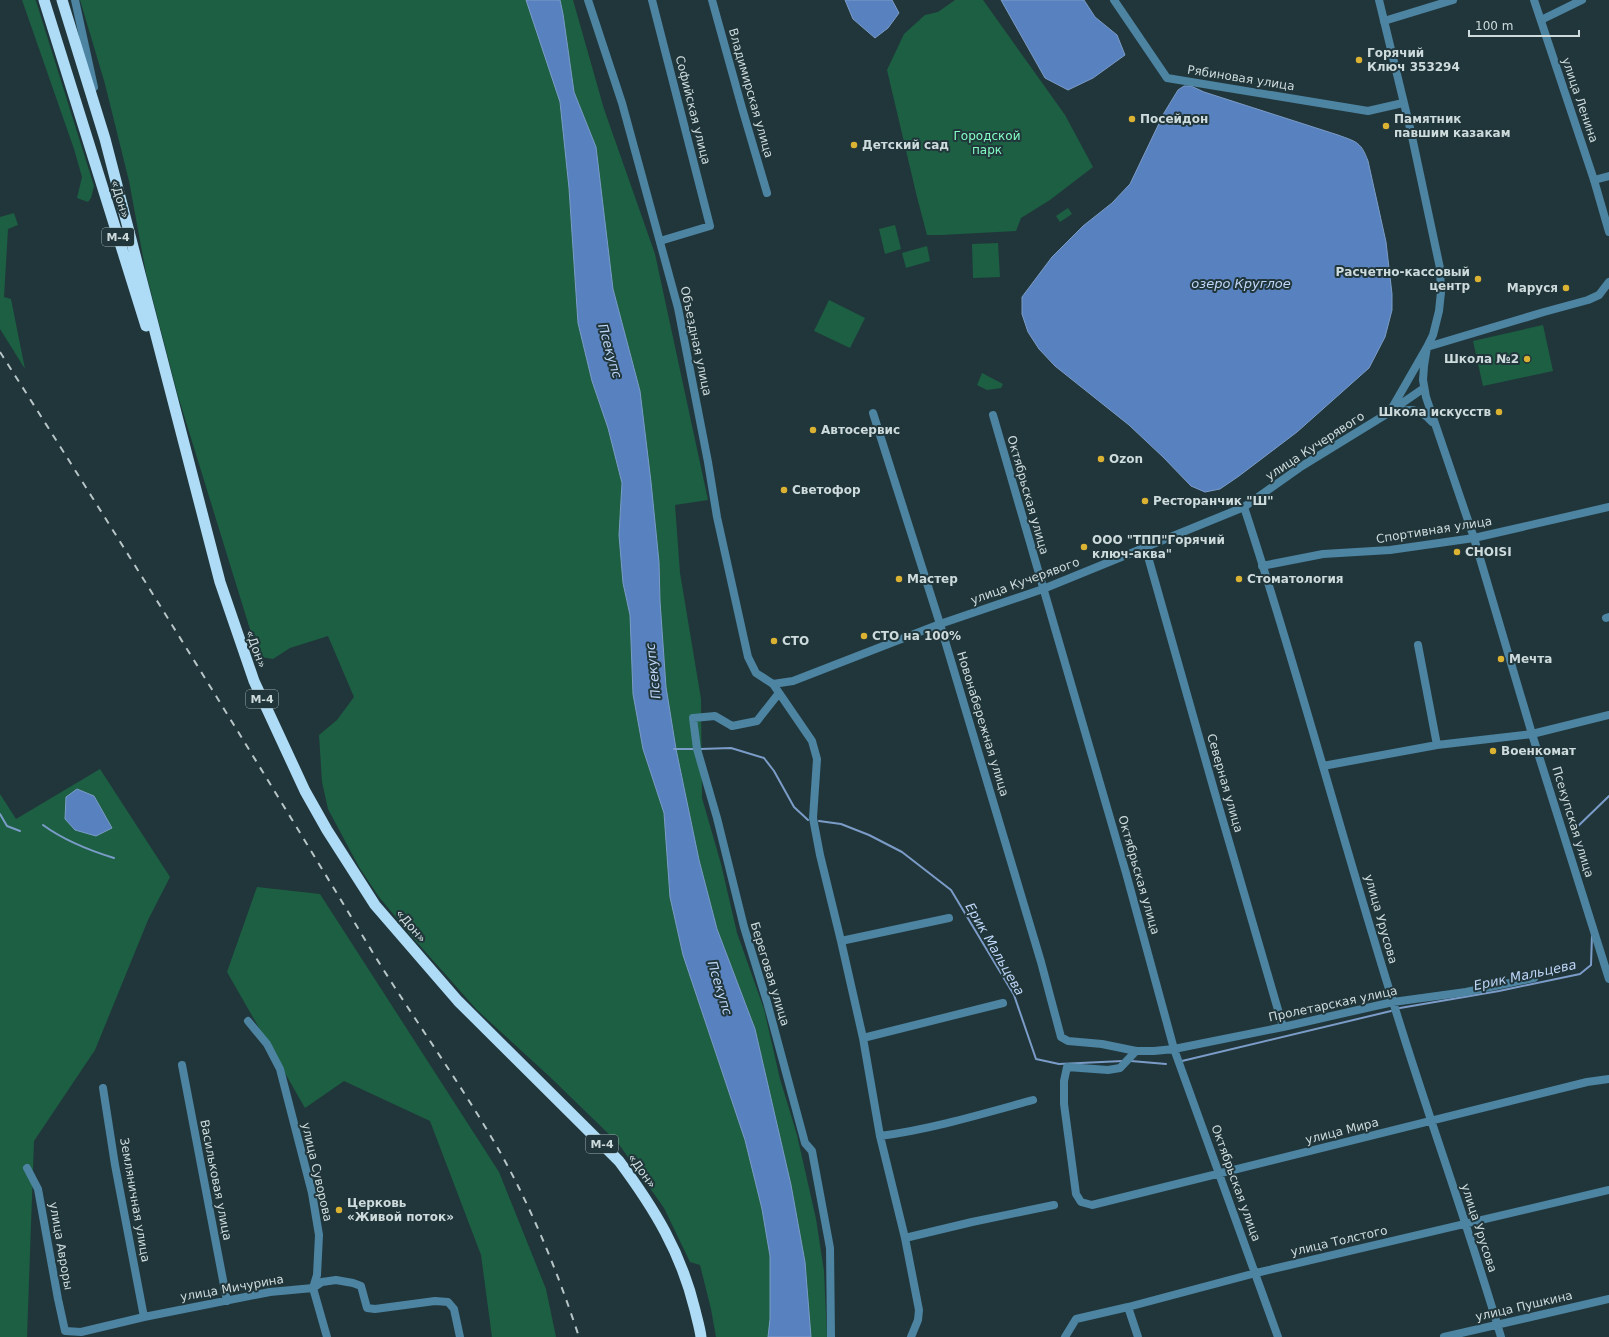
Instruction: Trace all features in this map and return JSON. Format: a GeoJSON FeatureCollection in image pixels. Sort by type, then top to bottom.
{"type":"FeatureCollection","features":[{"type":"Feature","properties":{"kind":"highway","name":"«Дон»"},"geometry":{"type":"LineString","coordinates":[[44,0],[192,474]]}},
{"type":"Feature","properties":{"kind":"highway","name":"«Дон»"},"geometry":{"type":"LineString","coordinates":[[62,0],[105,139],[220,582],[254,681],[305,791],[327,830],[375,905],[458,1001],[608,1150],[626,1171],[661,1223],[676,1253],[690,1289],[701,1337]]}},
{"type":"Feature","properties":{"kind":"street","name":"М-4"},"geometry":{"type":"LineString","coordinates":[[39,0],[73,91]]}},
{"type":"Feature","properties":{"kind":"street","name":"М-4"},"geometry":{"type":"LineString","coordinates":[[75,0],[105,139]]}},
{"type":"Feature","properties":{"kind":"street","name":"Объездная улица"},"geometry":{"type":"LineString","coordinates":[[588,0],[622,103],[678,308],[708,462],[716,516],[748,657],[756,673],[772,684],[812,741],[817,759],[813,818],[820,855],[863,1038],[880,1136],[919,1310],[918,1320],[912,1337]]}},
{"type":"Feature","properties":{"kind":"street","name":"Софийская улица"},"geometry":{"type":"LineString","coordinates":[[652,0],[710,226],[660,241]]}},
{"type":"Feature","properties":{"kind":"street","name":"Владимирская улица"},"geometry":{"type":"LineString","coordinates":[[712,0],[767,192]]}},
{"type":"Feature","properties":{"kind":"street","name":"Рябиновая улица"},"geometry":{"type":"LineString","coordinates":[[1114,0],[1167,78],[1368,111],[1403,103]]}},
{"type":"Feature","properties":{"kind":"street","name":"Псекупская улица"},"geometry":{"type":"LineString","coordinates":[[1379,0],[1413,139],[1440,268],[1441,292],[1439,311],[1427,347],[1424,366],[1424,388],[1434,425],[1474,538],[1532,734],[1608,974]]}},
{"type":"Feature","properties":{"kind":"street"},"geometry":{"type":"LineString","coordinates":[[1384,21],[1453,0]]}},
{"type":"Feature","properties":{"kind":"street","name":"улица Ленина"},"geometry":{"type":"LineString","coordinates":[[1534,0],[1594,180],[1609,232]]}},
{"type":"Feature","properties":{"kind":"street"},"geometry":{"type":"LineString","coordinates":[[1541,20],[1582,0]]}},
{"type":"Feature","properties":{"kind":"street"},"geometry":{"type":"LineString","coordinates":[[1594,180],[1609,176]]}},
{"type":"Feature","properties":{"kind":"street"},"geometry":{"type":"LineString","coordinates":[[1427,347],[1588,300],[1599,295],[1609,282]]}},
{"type":"Feature","properties":{"kind":"street","name":"улица Кучерявого"},"geometry":{"type":"LineString","coordinates":[[1389,412],[1427,347]]}},
{"type":"Feature","properties":{"kind":"street","name":"улица Кучерявого"},"geometry":{"type":"LineString","coordinates":[[772,684],[792,681],[940,624],[1043,588],[1244,507],[1302,466],[1379,419],[1424,388]]}},
{"type":"Feature","properties":{"kind":"street","name":"улица Кучерявого"},"geometry":{"type":"LineString","coordinates":[[1379,419],[1400,411],[1412,410],[1423,413],[1434,425]]}},
{"type":"Feature","properties":{"kind":"street","name":"Новонабережная улица"},"geometry":{"type":"LineString","coordinates":[[873,413],[940,624],[1041,962],[1061,1037],[1068,1041]]}},
{"type":"Feature","properties":{"kind":"street","name":"Октябрьская улица"},"geometry":{"type":"LineString","coordinates":[[993,414],[1130,888],[1174,1049],[1278,1337]]}},
{"type":"Feature","properties":{"kind":"street","name":"улица Урусова"},"geometry":{"type":"LineString","coordinates":[[1244,507],[1430,1122],[1467,1223],[1501,1337]]}},
{"type":"Feature","properties":{"kind":"street","name":"Спортивная улица"},"geometry":{"type":"LineString","coordinates":[[1262,566],[1323,554],[1390,550],[1474,538],[1609,507]]}},
{"type":"Feature","properties":{"kind":"street","name":"Северная улица"},"geometry":{"type":"LineString","coordinates":[[1146,546],[1214,790],[1283,1027]]}},
{"type":"Feature","properties":{"kind":"street"},"geometry":{"type":"LineString","coordinates":[[1418,645],[1437,745]]}},
{"type":"Feature","properties":{"kind":"street","name":"Береговая улица"},"geometry":{"type":"LineString","coordinates":[[779,694],[756,721],[732,726],[715,716],[693,718],[697,749],[717,818],[744,927],[768,1002],[805,1143],[812,1151],[830,1248],[831,1337]]}},
{"type":"Feature","properties":{"kind":"street"},"geometry":{"type":"LineString","coordinates":[[1323,766],[1437,745],[1532,734],[1609,715]]}},
{"type":"Feature","properties":{"kind":"street"},"geometry":{"type":"LineString","coordinates":[[841,941],[950,918]]}},
{"type":"Feature","properties":{"kind":"street","name":"Пролетарская улица"},"geometry":{"type":"LineString","coordinates":[[1068,1041],[1102,1044],[1136,1051],[1174,1049],[1283,1027],[1393,1002],[1466,992],[1534,978]]}},
{"type":"Feature","properties":{"kind":"street"},"geometry":{"type":"LineString","coordinates":[[863,1038],[1003,1003]]}},
{"type":"Feature","properties":{"kind":"street","name":"улица Суворова"},"geometry":{"type":"LineString","coordinates":[[248,1021],[267,1044],[280,1069],[312,1193],[319,1235],[317,1275],[313,1288],[327,1337]]}},
{"type":"Feature","properties":{"kind":"street","name":"улица Мира"},"geometry":{"type":"LineString","coordinates":[[1136,1051],[1120,1068],[1108,1070],[1067,1067],[1064,1081],[1064,1104],[1076,1194],[1081,1202],[1092,1205],[1587,1082],[1609,1079]]}},
{"type":"Feature","properties":{"kind":"street","name":"Васильковая улица"},"geometry":{"type":"LineString","coordinates":[[182,1065],[227,1301]]}},
{"type":"Feature","properties":{"kind":"street","name":"Земляничная улица"},"geometry":{"type":"LineString","coordinates":[[103,1088],[144,1317]]}},
{"type":"Feature","properties":{"kind":"street"},"geometry":{"type":"LineString","coordinates":[[880,1136],[898,1134],[952,1122],[1033,1100]]}},
{"type":"Feature","properties":{"kind":"street","name":"улица Авроры"},"geometry":{"type":"LineString","coordinates":[[27,1168],[38,1189],[65,1331]]}},
{"type":"Feature","properties":{"kind":"street","name":"улица Толстого"},"geometry":{"type":"LineString","coordinates":[[1066,1337],[1076,1319],[1128,1307],[1256,1273],[1609,1190]]}},
{"type":"Feature","properties":{"kind":"street"},"geometry":{"type":"LineString","coordinates":[[904,1238],[1054,1205]]}},
{"type":"Feature","properties":{"kind":"street","name":"улица Мичурина"},"geometry":{"type":"LineString","coordinates":[[65,1331],[81,1332],[144,1317],[270,1292],[313,1288],[322,1282],[336,1280],[353,1283],[360,1286],[367,1308],[376,1309],[435,1301],[448,1302],[454,1309],[460,1337]]}},
{"type":"Feature","properties":{"kind":"street","name":"улица Пушкина"},"geometry":{"type":"LineString","coordinates":[[1444,1337],[1609,1299]]}},
{"type":"Feature","properties":{"kind":"street"},"geometry":{"type":"LineString","coordinates":[[1128,1307],[1138,1337]]}},
{"type":"Feature","properties":{"kind":"green space"},"geometry":{"type":"Polygon","coordinates":[[[22,0],[36,1],[94,186],[91,198],[88,202],[77,198],[82,177],[74,149],[22,0]]]}},
{"type":"Feature","properties":{"kind":"green space"},"geometry":{"type":"Polygon","coordinates":[[[80,0],[526,0],[560,102],[569,188],[578,323],[592,381],[608,428],[622,483],[619,535],[623,583],[630,615],[633,694],[643,749],[664,813],[670,897],[683,955],[745,1140],[762,1209],[770,1256],[770,1319],[768,1337],[716,1337],[700,1265],[690,1262],[664,1208],[618,1143],[550,1077],[477,1010],[414,939],[379,897],[359,867],[328,809],[322,782],[319,735],[337,720],[354,697],[328,636],[290,648],[273,659],[261,657],[253,639],[178,396],[146,273],[129,181],[105,84],[80,0]]]}},
{"type":"Feature","properties":{"kind":"green space"},"geometry":{"type":"Polygon","coordinates":[[[560,0],[573,0],[604,109],[655,254],[708,500],[675,505],[680,573],[701,699],[702,798],[721,864],[737,933],[764,1009],[780,1079],[797,1135],[816,1219],[824,1271],[827,1337],[811,1337],[805,1262],[791,1185],[755,1029],[717,929],[699,860],[676,749],[666,687],[659,562],[640,391],[613,289],[596,147],[574,92],[560,0]]]}},
{"type":"Feature","properties":{"kind":"green space","name":"Городской парк"},"geometry":{"type":"Polygon","coordinates":[[[955,0],[983,0],[1065,115],[1093,167],[1050,200],[1021,218],[1016,231],[927,235],[887,70],[904,34],[925,15],[938,12],[955,0]]]}},
{"type":"Feature","properties":{"kind":"green space"},"geometry":{"type":"Polygon","coordinates":[[[1068,208],[1072,214],[1060,222],[1056,216],[1068,208]]]}},
{"type":"Feature","properties":{"kind":"green space"},"geometry":{"type":"Polygon","coordinates":[[[14,213],[18,225],[8,229],[4,297],[11,299],[25,369],[0,329],[0,217],[14,213]]]}},
{"type":"Feature","properties":{"kind":"green space"},"geometry":{"type":"Polygon","coordinates":[[[895,225],[901,249],[885,254],[879,229],[895,225]]]}},
{"type":"Feature","properties":{"kind":"green space"},"geometry":{"type":"Polygon","coordinates":[[[998,243],[1000,277],[973,278],[972,244],[998,243]]]}},
{"type":"Feature","properties":{"kind":"green space"},"geometry":{"type":"Polygon","coordinates":[[[927,246],[930,261],[906,268],[902,253],[927,246]]]}},
{"type":"Feature","properties":{"kind":"green space"},"geometry":{"type":"Polygon","coordinates":[[[829,300],[865,318],[850,348],[814,331],[829,300]]]}},
{"type":"Feature","properties":{"kind":"green space"},"geometry":{"type":"Polygon","coordinates":[[[1543,325],[1553,371],[1483,386],[1473,341],[1543,325]]]}},
{"type":"Feature","properties":{"kind":"green space"},"geometry":{"type":"Polygon","coordinates":[[[982,373],[1003,384],[1001,388],[987,390],[977,385],[982,373]]]}},
{"type":"Feature","properties":{"kind":"green space"},"geometry":{"type":"Polygon","coordinates":[[[100,769],[170,877],[148,920],[95,1050],[34,1141],[27,1337],[0,1337],[0,794],[16,819],[100,769]]]}},
{"type":"Feature","properties":{"kind":"green space"},"geometry":{"type":"Polygon","coordinates":[[[257,887],[320,894],[499,1172],[546,1289],[556,1337],[492,1337],[481,1255],[430,1121],[344,1081],[305,1108],[227,972],[257,887]]]}},
{"type":"Feature","properties":{"kind":"water","name":"Псекупс"},"geometry":{"type":"Polygon","coordinates":[[[526,0],[560,0],[574,92],[596,147],[613,289],[640,391],[659,562],[666,687],[676,749],[699,860],[717,929],[755,1029],[791,1185],[805,1262],[811,1337],[768,1337],[770,1319],[770,1256],[762,1209],[745,1140],[683,955],[670,897],[664,813],[643,749],[633,694],[630,615],[623,583],[619,535],[622,483],[608,428],[592,381],[578,323],[569,188],[560,102],[526,0]]]}},
{"type":"Feature","properties":{"kind":"water"},"geometry":{"type":"Polygon","coordinates":[[[845,0],[892,0],[899,13],[888,28],[875,38],[853,19],[845,0]]]}},
{"type":"Feature","properties":{"kind":"water"},"geometry":{"type":"Polygon","coordinates":[[[1001,0],[1084,0],[1095,17],[1117,35],[1125,55],[1093,78],[1068,90],[1045,78],[1001,0]]]}},
{"type":"Feature","properties":{"kind":"water","name":"озеро Круглое"},"geometry":{"type":"Polygon","coordinates":[[[1184,86],[1191,86],[1204,92],[1338,135],[1354,141],[1360,146],[1368,161],[1386,242],[1392,294],[1392,310],[1385,337],[1369,368],[1297,432],[1239,476],[1220,489],[1205,492],[1191,486],[1129,425],[1055,366],[1039,349],[1028,332],[1022,314],[1022,297],[1052,257],[1083,226],[1112,203],[1130,184],[1164,113],[1178,90],[1184,86]]]}},
{"type":"Feature","properties":{"kind":"water"},"geometry":{"type":"Polygon","coordinates":[[[77,789],[94,796],[112,828],[96,836],[75,830],[65,819],[66,797],[77,789]]]}},
{"type":"Feature","properties":{"kind":"waterway","name":"Ерик Мальцева"},"geometry":{"type":"LineString","coordinates":[[700,749],[731,748],[764,758],[774,771],[794,807],[808,820]]}},
{"type":"Feature","properties":{"kind":"waterway","name":"Ерик Мальцева"},"geometry":{"type":"LineString","coordinates":[[674,749],[695,749]]}},
{"type":"Feature","properties":{"kind":"waterway","name":"Ерик Мальцева"},"geometry":{"type":"LineString","coordinates":[[1573,831],[1609,796]]}},
{"type":"Feature","properties":{"kind":"waterway"},"geometry":{"type":"LineString","coordinates":[[0,814],[7,826],[20,831]]}},
{"type":"Feature","properties":{"kind":"waterway","name":"Ерик Мальцева"},"geometry":{"type":"LineString","coordinates":[[819,821],[841,824],[869,835],[902,852],[951,890],[1014,995],[1036,1059],[1059,1064],[1123,1061]]}},
{"type":"Feature","properties":{"kind":"waterway"},"geometry":{"type":"LineString","coordinates":[[43,825],[60,836],[77,844],[114,858]]}},
{"type":"Feature","properties":{"kind":"waterway","name":"Ерик Мальцева"},"geometry":{"type":"LineString","coordinates":[[1400,1008],[1499,991],[1580,974],[1591,965],[1592,935]]}},
{"type":"Feature","properties":{"kind":"waterway","name":"Ерик Мальцева"},"geometry":{"type":"LineString","coordinates":[[1182,1061],[1391,1011]]}},
{"type":"Feature","properties":{"kind":"waterway","name":"Ерик Мальцева"},"geometry":{"type":"LineString","coordinates":[[1131,1061],[1166,1064]]}},
{"type":"Feature","properties":{"kind":"railway"},"geometry":{"type":"LineString","coordinates":[[0,352],[187,649],[386,974],[485,1126],[512,1174],[534,1220],[562,1289],[579,1337]]}},
{"type":"Feature","properties":{"kind":"place","name":"Горячий Ключ 353294"},"geometry":{"type":"Point","coordinates":[1359,60]}},
{"type":"Feature","properties":{"kind":"place","name":"Посейдон"},"geometry":{"type":"Point","coordinates":[1132,119]}},
{"type":"Feature","properties":{"kind":"place","name":"Памятник павшим казакам"},"geometry":{"type":"Point","coordinates":[1386,126]}},
{"type":"Feature","properties":{"kind":"place","name":"Детский сад"},"geometry":{"type":"Point","coordinates":[854,145]}},
{"type":"Feature","properties":{"kind":"place","name":"Расчетно-кассовый центр"},"geometry":{"type":"Point","coordinates":[1478,279]}},
{"type":"Feature","properties":{"kind":"place","name":"Маруся"},"geometry":{"type":"Point","coordinates":[1566,288]}},
{"type":"Feature","properties":{"kind":"place","name":"Школа №2"},"geometry":{"type":"Point","coordinates":[1527,359]}},
{"type":"Feature","properties":{"kind":"place","name":"Школа искусств"},"geometry":{"type":"Point","coordinates":[1499,412]}},
{"type":"Feature","properties":{"kind":"place","name":"Автосервис"},"geometry":{"type":"Point","coordinates":[813,430]}},
{"type":"Feature","properties":{"kind":"place","name":"Ozon"},"geometry":{"type":"Point","coordinates":[1101,459]}},
{"type":"Feature","properties":{"kind":"place","name":"Светофор"},"geometry":{"type":"Point","coordinates":[784,490]}},
{"type":"Feature","properties":{"kind":"place","name":"Ресторанчик \"Ш\""},"geometry":{"type":"Point","coordinates":[1145,501]}},
{"type":"Feature","properties":{"kind":"place","name":"ООО \"ТПП\"Горячий ключ-аква\""},"geometry":{"type":"Point","coordinates":[1084,547]}},
{"type":"Feature","properties":{"kind":"place","name":"CHOISI"},"geometry":{"type":"Point","coordinates":[1457,552]}},
{"type":"Feature","properties":{"kind":"place","name":"Мастер"},"geometry":{"type":"Point","coordinates":[899,579]}},
{"type":"Feature","properties":{"kind":"place","name":"Стоматология"},"geometry":{"type":"Point","coordinates":[1239,579]}},
{"type":"Feature","properties":{"kind":"place","name":"СТО на 100%"},"geometry":{"type":"Point","coordinates":[864,636]}},
{"type":"Feature","properties":{"kind":"place","name":"СТО"},"geometry":{"type":"Point","coordinates":[774,641]}},
{"type":"Feature","properties":{"kind":"place","name":"Мечта"},"geometry":{"type":"Point","coordinates":[1501,659]}},
{"type":"Feature","properties":{"kind":"place","name":"Военкомат"},"geometry":{"type":"Point","coordinates":[1493,751]}},
{"type":"Feature","properties":{"kind":"place","name":"Церковь «Живой поток»"},"geometry":{"type":"Point","coordinates":[339,1210]}}]}
